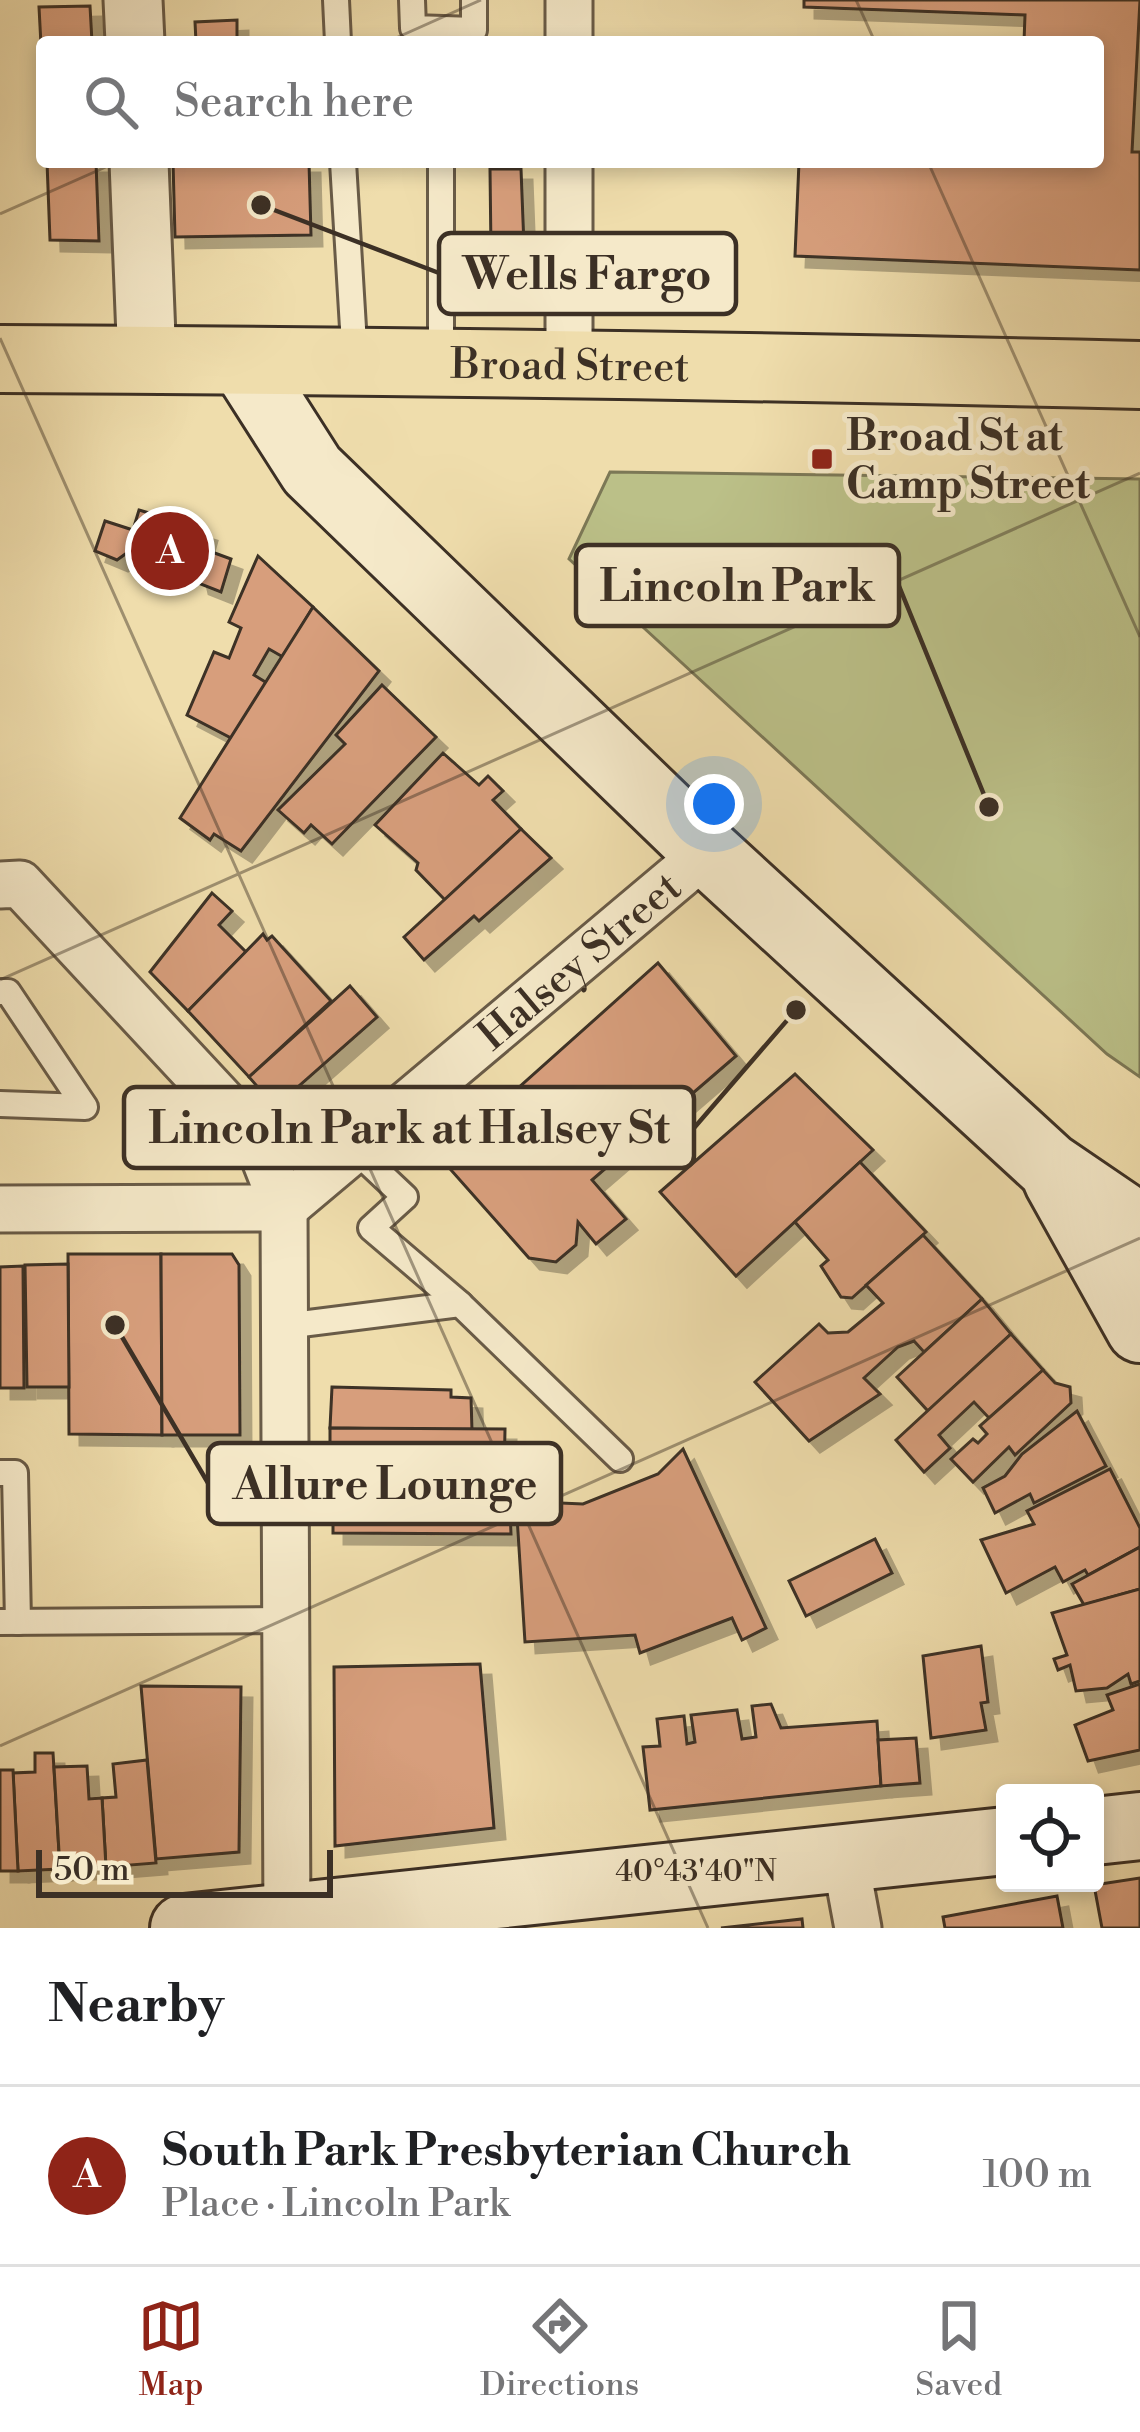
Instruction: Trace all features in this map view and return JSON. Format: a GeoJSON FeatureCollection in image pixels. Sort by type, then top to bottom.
{"type":"FeatureCollection","features":[{"type":"Feature","properties":{"kind":"main road","name":"Broad Street"},"geometry":{"type":"LineString","coordinates":[[0,359],[245,365],[569,362],[1140,375]]}},
{"type":"Feature","properties":{"kind":"main road"},"geometry":{"type":"LineString","coordinates":[[245,365],[312,470],[707,852],[1049,1166],[1140,1228]]}},
{"type":"Feature","properties":{"kind":"main road"},"geometry":{"type":"LineString","coordinates":[[1049,1166],[1140,1329]]}},
{"type":"Feature","properties":{"kind":"main road"},"geometry":{"type":"LineString","coordinates":[[1104,1830],[1140,1826]]}},
{"type":"Feature","properties":{"kind":"main road"},"geometry":{"type":"LineString","coordinates":[[184,1928],[287,1921],[996,1842]]}},
{"type":"Feature","properties":{"kind":"street"},"geometry":{"type":"LineString","coordinates":[[134,0],[135,36]]}},
{"type":"Feature","properties":{"kind":"street"},"geometry":{"type":"LineString","coordinates":[[569,0],[569,36]]}},
{"type":"Feature","properties":{"kind":"street"},"geometry":{"type":"LineString","coordinates":[[140,168],[147,362]]}},
{"type":"Feature","properties":{"kind":"street"},"geometry":{"type":"LineString","coordinates":[[569,168],[569,362]]}},
{"type":"Feature","properties":{"kind":"street","name":"Halsey Street"},"geometry":{"type":"LineString","coordinates":[[284,1208],[707,852]]}},
{"type":"Feature","properties":{"kind":"street"},"geometry":{"type":"LineString","coordinates":[[0,884],[20,884],[257,1139],[284,1208],[287,1921]]}},
{"type":"Feature","properties":{"kind":"street"},"geometry":{"type":"LineString","coordinates":[[0,1209],[284,1208]]}},
{"type":"Feature","properties":{"kind":"street"},"geometry":{"type":"LineString","coordinates":[[845,1858],[859,1928]]}},
{"type":"Feature","properties":{"kind":"lane"},"geometry":{"type":"LineString","coordinates":[[336,0],[338,36]]}},
{"type":"Feature","properties":{"kind":"lane"},"geometry":{"type":"LineString","coordinates":[[412,0],[412,28],[441,36],[474,30],[474,0]]}},
{"type":"Feature","properties":{"kind":"lane"},"geometry":{"type":"LineString","coordinates":[[343,168],[355,364]]}},
{"type":"Feature","properties":{"kind":"lane"},"geometry":{"type":"LineString","coordinates":[[441,168],[441,362]]}},
{"type":"Feature","properties":{"kind":"lane"},"geometry":{"type":"LineString","coordinates":[[0,992],[8,992],[86,1106],[0,1103]]}},
{"type":"Feature","properties":{"kind":"lane"},"geometry":{"type":"LineString","coordinates":[[353,1148],[405,1197],[371,1228],[460,1304],[620,1459]]}},
{"type":"Feature","properties":{"kind":"lane"},"geometry":{"type":"LineString","coordinates":[[285,1326],[460,1304]]}},
{"type":"Feature","properties":{"kind":"lane"},"geometry":{"type":"LineString","coordinates":[[0,1473],[15,1473],[9,1622],[287,1619]]}},
{"type":"Feature","properties":{"kind":"green space"},"geometry":{"type":"Polygon","coordinates":[[[610,472],[1140,479],[1140,1077],[1107,1054],[569,559],[610,472]]]}},
{"type":"Feature","properties":{"kind":"building"},"geometry":{"type":"Polygon","coordinates":[[[804,0],[1140,0],[1132,152],[1140,152],[1140,270],[795,256],[799,168],[1104,168],[1104,36],[1024,36],[1025,15],[804,7],[804,0]]]}},
{"type":"Feature","properties":{"kind":"building"},"geometry":{"type":"Polygon","coordinates":[[[90,6],[92,36],[41,36],[39,7],[90,6]]]}},
{"type":"Feature","properties":{"kind":"building"},"geometry":{"type":"Polygon","coordinates":[[[237,20],[237,36],[196,36],[195,22],[237,20]]]}},
{"type":"Feature","properties":{"kind":"building"},"geometry":{"type":"Polygon","coordinates":[[[47,168],[96,168],[99,241],[50,240],[47,168]]]}},
{"type":"Feature","properties":{"kind":"building"},"geometry":{"type":"Polygon","coordinates":[[[173,168],[309,168],[311,235],[175,237],[173,168]]]}},
{"type":"Feature","properties":{"kind":"building"},"geometry":{"type":"Polygon","coordinates":[[[490,169],[521,169],[524,246],[519,251],[491,251],[490,169]]]}},
{"type":"Feature","properties":{"kind":"building"},"geometry":{"type":"Polygon","coordinates":[[[139,510],[206,530],[201,548],[231,559],[221,592],[198,583],[195,570],[131,550],[117,560],[95,551],[105,521],[133,530],[139,510]]]}},
{"type":"Feature","properties":{"kind":"building"},"geometry":{"type":"Polygon","coordinates":[[[258,556],[313,607],[283,657],[269,649],[254,675],[267,683],[233,739],[187,715],[214,652],[229,658],[241,628],[229,622],[258,556]]]}},
{"type":"Feature","properties":{"kind":"building"},"geometry":{"type":"Polygon","coordinates":[[[313,607],[379,671],[241,851],[214,834],[210,840],[180,818],[313,607]]]}},
{"type":"Feature","properties":{"kind":"building"},"geometry":{"type":"Polygon","coordinates":[[[382,685],[436,737],[332,844],[311,825],[304,833],[278,810],[345,744],[336,735],[382,685]]]}},
{"type":"Feature","properties":{"kind":"building"},"geometry":{"type":"Polygon","coordinates":[[[443,753],[479,785],[488,776],[503,791],[493,800],[521,829],[445,900],[416,870],[418,863],[375,825],[443,753]]]}},
{"type":"Feature","properties":{"kind":"building"},"geometry":{"type":"Polygon","coordinates":[[[521,829],[551,858],[479,921],[474,916],[424,960],[404,937],[521,829]]]}},
{"type":"Feature","properties":{"kind":"building"},"geometry":{"type":"Polygon","coordinates":[[[212,893],[232,911],[219,925],[246,952],[188,1011],[150,972],[212,893]]]}},
{"type":"Feature","properties":{"kind":"building"},"geometry":{"type":"Polygon","coordinates":[[[263,934],[267,940],[272,936],[331,1001],[249,1077],[188,1011],[263,934]]]}},
{"type":"Feature","properties":{"kind":"building"},"geometry":{"type":"Polygon","coordinates":[[[658,963],[736,1056],[592,1180],[626,1219],[596,1244],[578,1222],[576,1245],[556,1262],[529,1258],[435,1152],[484,1110],[488,1115],[658,963]]]}},
{"type":"Feature","properties":{"kind":"building"},"geometry":{"type":"Polygon","coordinates":[[[350,986],[377,1017],[275,1107],[249,1077],[350,986]]]}},
{"type":"Feature","properties":{"kind":"building"},"geometry":{"type":"Polygon","coordinates":[[[795,1074],[873,1150],[736,1276],[660,1192],[795,1074]]]}},
{"type":"Feature","properties":{"kind":"building"},"geometry":{"type":"Polygon","coordinates":[[[860,1162],[926,1232],[852,1298],[841,1297],[821,1266],[828,1260],[795,1222],[860,1162]]]}},
{"type":"Feature","properties":{"kind":"building"},"geometry":{"type":"Polygon","coordinates":[[[923,1235],[982,1299],[924,1352],[914,1341],[898,1347],[864,1378],[880,1394],[809,1441],[755,1382],[819,1324],[828,1333],[848,1332],[883,1303],[866,1285],[923,1235]]]}},
{"type":"Feature","properties":{"kind":"building"},"geometry":{"type":"Polygon","coordinates":[[[68,1254],[161,1254],[162,1435],[69,1434],[68,1254]]]}},
{"type":"Feature","properties":{"kind":"building"},"geometry":{"type":"Polygon","coordinates":[[[161,1254],[232,1254],[239,1265],[240,1435],[162,1435],[161,1254]]]}},
{"type":"Feature","properties":{"kind":"building"},"geometry":{"type":"Polygon","coordinates":[[[68,1264],[69,1387],[27,1387],[25,1265],[68,1264]]]}},
{"type":"Feature","properties":{"kind":"building"},"geometry":{"type":"Polygon","coordinates":[[[23,1266],[24,1388],[0,1388],[0,1267],[23,1266]]]}},
{"type":"Feature","properties":{"kind":"building"},"geometry":{"type":"Polygon","coordinates":[[[982,1299],[1011,1334],[928,1411],[897,1377],[982,1299]]]}},
{"type":"Feature","properties":{"kind":"building"},"geometry":{"type":"Polygon","coordinates":[[[1011,1334],[1043,1370],[989,1418],[974,1402],[939,1435],[950,1448],[924,1472],[896,1440],[1011,1334]]]}},
{"type":"Feature","properties":{"kind":"building"},"geometry":{"type":"Polygon","coordinates":[[[1043,1370],[1055,1383],[1070,1387],[1071,1403],[1015,1455],[1009,1447],[973,1482],[951,1459],[973,1439],[978,1443],[987,1434],[980,1426],[1043,1370]]]}},
{"type":"Feature","properties":{"kind":"building"},"geometry":{"type":"Polygon","coordinates":[[[332,1387],[451,1390],[451,1397],[471,1398],[472,1430],[330,1428],[332,1387]]]}},
{"type":"Feature","properties":{"kind":"building"},"geometry":{"type":"Polygon","coordinates":[[[1077,1411],[1106,1466],[1034,1503],[1030,1494],[995,1513],[983,1488],[1005,1476],[1022,1454],[1077,1411]]]}},
{"type":"Feature","properties":{"kind":"building"},"geometry":{"type":"Polygon","coordinates":[[[330,1428],[505,1429],[504,1482],[330,1479],[330,1428]]]}},
{"type":"Feature","properties":{"kind":"building"},"geometry":{"type":"Polygon","coordinates":[[[683,1449],[766,1628],[742,1640],[732,1618],[640,1653],[635,1635],[525,1642],[516,1501],[583,1504],[658,1474],[683,1449]]]}},
{"type":"Feature","properties":{"kind":"building"},"geometry":{"type":"Polygon","coordinates":[[[1110,1469],[1140,1528],[1140,1547],[1088,1575],[1085,1570],[1063,1582],[1055,1567],[1006,1593],[981,1540],[1034,1524],[1027,1511],[1110,1469]]]}},
{"type":"Feature","properties":{"kind":"building"},"geometry":{"type":"Polygon","coordinates":[[[333,1480],[509,1482],[511,1534],[333,1533],[333,1480]]]}},
{"type":"Feature","properties":{"kind":"building"},"geometry":{"type":"Polygon","coordinates":[[[875,1539],[892,1573],[806,1616],[789,1581],[875,1539]]]}},
{"type":"Feature","properties":{"kind":"building"},"geometry":{"type":"Polygon","coordinates":[[[1140,1547],[1140,1589],[1084,1605],[1072,1584],[1140,1547]]]}},
{"type":"Feature","properties":{"kind":"building"},"geometry":{"type":"Polygon","coordinates":[[[1140,1589],[1140,1681],[1131,1684],[1128,1674],[1107,1688],[1076,1691],[1070,1665],[1058,1670],[1054,1659],[1067,1655],[1052,1613],[1140,1589]]]}},
{"type":"Feature","properties":{"kind":"building"},"geometry":{"type":"Polygon","coordinates":[[[981,1646],[988,1702],[981,1703],[986,1730],[931,1738],[923,1656],[981,1646]]]}},
{"type":"Feature","properties":{"kind":"building"},"geometry":{"type":"Polygon","coordinates":[[[480,1664],[494,1828],[335,1846],[334,1667],[480,1664]]]}},
{"type":"Feature","properties":{"kind":"building"},"geometry":{"type":"Polygon","coordinates":[[[1140,1684],[1140,1750],[1088,1761],[1075,1725],[1113,1710],[1107,1695],[1140,1684]]]}},
{"type":"Feature","properties":{"kind":"building"},"geometry":{"type":"Polygon","coordinates":[[[141,1686],[241,1687],[239,1852],[156,1859],[141,1686]]]}},
{"type":"Feature","properties":{"kind":"building"},"geometry":{"type":"Polygon","coordinates":[[[771,1704],[781,1728],[877,1721],[881,1786],[650,1810],[643,1747],[660,1746],[657,1719],[684,1716],[687,1744],[695,1742],[691,1715],[737,1710],[742,1739],[756,1737],[752,1706],[771,1704]]]}},
{"type":"Feature","properties":{"kind":"building"},"geometry":{"type":"Polygon","coordinates":[[[916,1738],[920,1783],[881,1786],[878,1740],[916,1738]]]}},
{"type":"Feature","properties":{"kind":"building"},"geometry":{"type":"Polygon","coordinates":[[[35,1753],[53,1753],[60,1869],[18,1871],[13,1773],[35,1772],[35,1753]]]}},
{"type":"Feature","properties":{"kind":"building"},"geometry":{"type":"Polygon","coordinates":[[[147,1760],[156,1863],[106,1867],[102,1798],[116,1797],[113,1764],[147,1760]]]}},
{"type":"Feature","properties":{"kind":"building"},"geometry":{"type":"Polygon","coordinates":[[[87,1766],[89,1799],[102,1798],[106,1867],[60,1869],[54,1767],[87,1766]]]}},
{"type":"Feature","properties":{"kind":"building"},"geometry":{"type":"Polygon","coordinates":[[[0,1770],[13,1770],[18,1871],[0,1871],[0,1770]]]}},
{"type":"Feature","properties":{"kind":"building"},"geometry":{"type":"Polygon","coordinates":[[[1140,1878],[1140,1928],[1102,1928],[1095,1892],[1104,1892],[1104,1883],[1140,1878]]]}},
{"type":"Feature","properties":{"kind":"building"},"geometry":{"type":"Polygon","coordinates":[[[1057,1896],[1063,1928],[945,1928],[943,1917],[1057,1896]]]}},
{"type":"Feature","properties":{"kind":"building"},"geometry":{"type":"Polygon","coordinates":[[[802,1919],[803,1928],[721,1928],[802,1919]]]}},
{"type":"Feature","properties":{"kind":"place","name":"Wells Fargo"},"geometry":{"type":"Point","coordinates":[261,205]}},
{"type":"Feature","properties":{"kind":"place","name":"Broad St at Camp Street"},"geometry":{"type":"Point","coordinates":[822,459]}},
{"type":"Feature","properties":{"kind":"place","name":"South Park Presbyterian Church"},"geometry":{"type":"Point","coordinates":[170,551]}},
{"type":"Feature","properties":{"kind":"place","name":"Lincoln Park"},"geometry":{"type":"Point","coordinates":[989,807]}},
{"type":"Feature","properties":{"kind":"place","name":"Lincoln Park at Halsey St"},"geometry":{"type":"Point","coordinates":[796,1010]}},
{"type":"Feature","properties":{"kind":"place","name":"Allure Lounge"},"geometry":{"type":"Point","coordinates":[115,1325]}}]}
